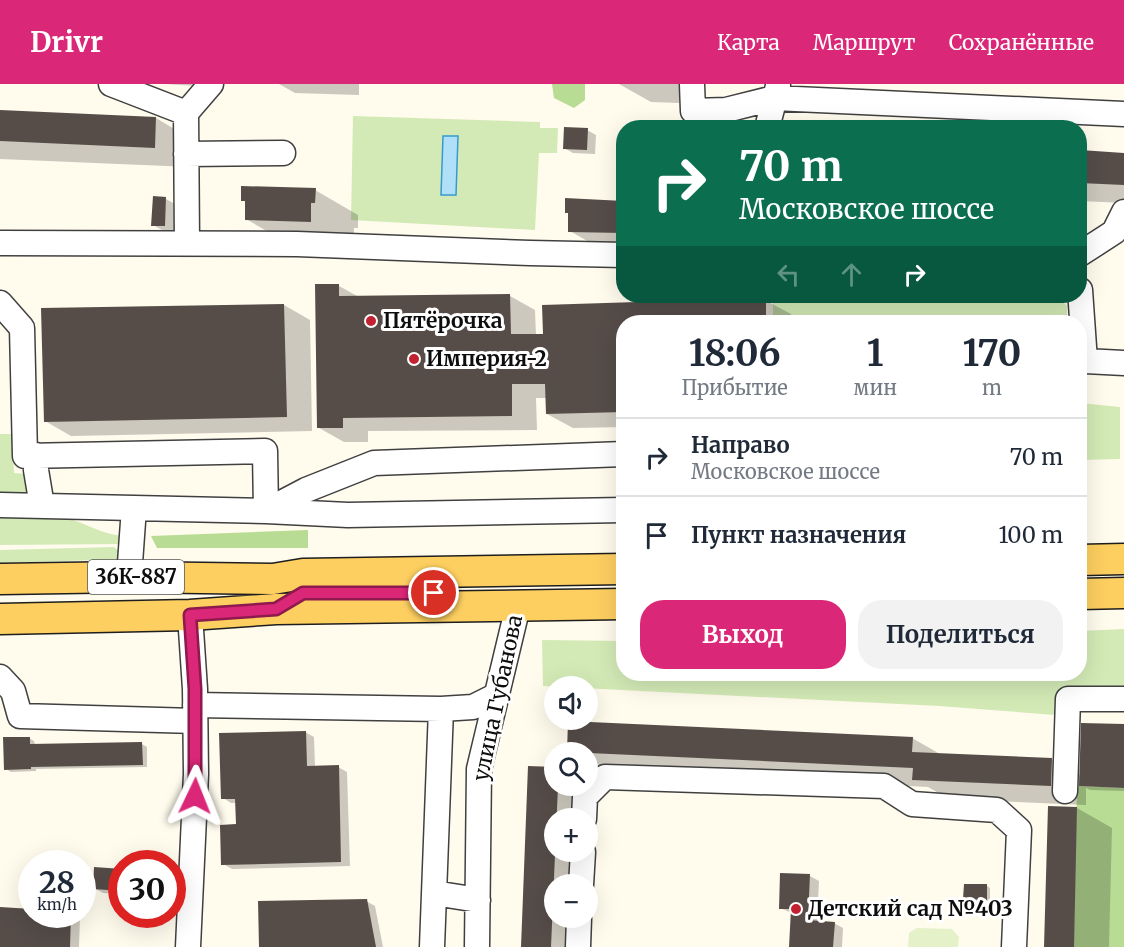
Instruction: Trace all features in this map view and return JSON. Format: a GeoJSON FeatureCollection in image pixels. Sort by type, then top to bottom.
{"type":"FeatureCollection","features":[{"type":"Feature","properties":{"kind":"main road"},"geometry":{"type":"LineString","coordinates":[[1087,560],[1124,560]]}},
{"type":"Feature","properties":{"kind":"main road","name":"36К-887"},"geometry":{"type":"LineString","coordinates":[[0,579],[129,577],[273,579],[303,574],[616,569]]}},
{"type":"Feature","properties":{"kind":"main road"},"geometry":{"type":"LineString","coordinates":[[1087,575],[1124,574]]}},
{"type":"Feature","properties":{"kind":"main road","name":"36К-887"},"geometry":{"type":"LineString","coordinates":[[273,579],[303,593],[616,604]]}},
{"type":"Feature","properties":{"kind":"main road","name":"36К-887"},"geometry":{"type":"LineString","coordinates":[[0,619],[190,615],[276,609],[519,600],[616,590]]}},
{"type":"Feature","properties":{"kind":"main road","name":"36К-887"},"geometry":{"type":"LineString","coordinates":[[276,609],[303,593]]}},
{"type":"Feature","properties":{"kind":"main road"},"geometry":{"type":"LineString","coordinates":[[1087,594],[1124,593]]}},
{"type":"Feature","properties":{"kind":"street"},"geometry":{"type":"LineString","coordinates":[[111,84],[186,113]]}},
{"type":"Feature","properties":{"kind":"street"},"geometry":{"type":"LineString","coordinates":[[187,243],[186,113],[211,84]]}},
{"type":"Feature","properties":{"kind":"street"},"geometry":{"type":"LineString","coordinates":[[692,84],[693,111],[726,110],[776,91],[1124,114]]}},
{"type":"Feature","properties":{"kind":"street"},"geometry":{"type":"LineString","coordinates":[[770,120],[776,91]]}},
{"type":"Feature","properties":{"kind":"street"},"geometry":{"type":"LineString","coordinates":[[186,154],[283,153]]}},
{"type":"Feature","properties":{"kind":"street"},"geometry":{"type":"LineString","coordinates":[[1087,249],[1114,232],[1124,212]]}},
{"type":"Feature","properties":{"kind":"street"},"geometry":{"type":"LineString","coordinates":[[0,243],[354,245],[616,255]]}},
{"type":"Feature","properties":{"kind":"street"},"geometry":{"type":"LineString","coordinates":[[0,303],[22,328],[25,456],[265,451],[266,511]]}},
{"type":"Feature","properties":{"kind":"street"},"geometry":{"type":"LineString","coordinates":[[1087,360],[1124,363]]}},
{"type":"Feature","properties":{"kind":"street"},"geometry":{"type":"LineString","coordinates":[[266,511],[306,490],[374,463],[616,453]]}},
{"type":"Feature","properties":{"kind":"street"},"geometry":{"type":"LineString","coordinates":[[36,455],[42,506]]}},
{"type":"Feature","properties":{"kind":"street"},"geometry":{"type":"LineString","coordinates":[[0,505],[348,515],[616,510]]}},
{"type":"Feature","properties":{"kind":"street"},"geometry":{"type":"LineString","coordinates":[[129,577],[134,508]]}},
{"type":"Feature","properties":{"kind":"street","name":"улица Губанова"},"geometry":{"type":"LineString","coordinates":[[477,947],[479,770],[519,600]]}},
{"type":"Feature","properties":{"kind":"street"},"geometry":{"type":"LineString","coordinates":[[188,947],[196,774],[190,615]]}},
{"type":"Feature","properties":{"kind":"street"},"geometry":{"type":"LineString","coordinates":[[0,677],[13,691],[20,716],[472,708],[497,695]]}},
{"type":"Feature","properties":{"kind":"street"},"geometry":{"type":"LineString","coordinates":[[1065,791],[1068,699],[1124,699]]}},
{"type":"Feature","properties":{"kind":"street"},"geometry":{"type":"LineString","coordinates":[[432,947],[441,709]]}},
{"type":"Feature","properties":{"kind":"street"},"geometry":{"type":"LineString","coordinates":[[584,808],[585,797],[605,777],[884,786],[912,804],[997,810],[1019,830],[1014,947]]}},
{"type":"Feature","properties":{"kind":"street"},"geometry":{"type":"LineString","coordinates":[[434,893],[478,900]]}},
{"type":"Feature","properties":{"kind":"street"},"geometry":{"type":"LineString","coordinates":[[578,947],[579,928]]}},
{"type":"Feature","properties":{"kind":"green space"},"geometry":{"type":"Polygon","coordinates":[[[552,84],[585,84],[585,100],[574,108],[554,98],[552,84]]]}},
{"type":"Feature","properties":{"kind":"green space"},"geometry":{"type":"Polygon","coordinates":[[[353,116],[540,122],[540,128],[558,128],[557,153],[539,153],[535,230],[351,220],[353,116]]]}},
{"type":"Feature","properties":{"kind":"green space"},"geometry":{"type":"Polygon","coordinates":[[[773,303],[1064,303],[1067,306],[1067,315],[773,315],[773,303]]]}},
{"type":"Feature","properties":{"kind":"green space"},"geometry":{"type":"Polygon","coordinates":[[[1087,404],[1120,407],[1120,459],[1087,460],[1087,404]]]}},
{"type":"Feature","properties":{"kind":"green space"},"geometry":{"type":"Polygon","coordinates":[[[0,434],[12,434],[14,473],[27,474],[26,497],[0,497],[0,434]]]}},
{"type":"Feature","properties":{"kind":"green space"},"geometry":{"type":"Polygon","coordinates":[[[0,514],[63,517],[122,536],[121,544],[0,545],[0,514]]]}},
{"type":"Feature","properties":{"kind":"green space"},"geometry":{"type":"Polygon","coordinates":[[[308,530],[308,548],[157,548],[151,536],[308,530]]]}},
{"type":"Feature","properties":{"kind":"green space"},"geometry":{"type":"Polygon","coordinates":[[[114,547],[129,559],[0,563],[0,550],[114,547]]]}},
{"type":"Feature","properties":{"kind":"green space"},"geometry":{"type":"Polygon","coordinates":[[[1124,629],[1124,699],[1069,699],[1068,716],[939,706],[598,689],[598,676],[544,676],[543,686],[542,640],[616,641],[616,681],[1087,681],[1087,631],[1124,629]]]}},
{"type":"Feature","properties":{"kind":"green space"},"geometry":{"type":"Polygon","coordinates":[[[1077,786],[1124,788],[1124,947],[1073,947],[1077,786]]]}},
{"type":"Feature","properties":{"kind":"green space"},"geometry":{"type":"Polygon","coordinates":[[[917,928],[952,929],[959,937],[958,947],[908,947],[909,933],[917,928]]]}},
{"type":"Feature","properties":{"kind":"water"},"geometry":{"type":"Polygon","coordinates":[[[443,136],[458,136],[456,195],[441,195],[443,136]]]}},
{"type":"Feature","properties":{"kind":"building"},"geometry":{"type":"Polygon","coordinates":[[[0,110],[156,117],[155,148],[0,141],[0,110]]]}},
{"type":"Feature","properties":{"kind":"building"},"geometry":{"type":"Polygon","coordinates":[[[564,127],[588,128],[587,150],[563,149],[564,127]]]}},
{"type":"Feature","properties":{"kind":"building"},"geometry":{"type":"Polygon","coordinates":[[[1087,150],[1124,153],[1124,185],[1087,183],[1087,150]]]}},
{"type":"Feature","properties":{"kind":"building"},"geometry":{"type":"Polygon","coordinates":[[[241,186],[316,188],[315,203],[311,203],[311,222],[245,220],[245,201],[241,201],[241,186]]]}},
{"type":"Feature","properties":{"kind":"building"},"geometry":{"type":"Polygon","coordinates":[[[153,196],[166,197],[165,226],[151,226],[153,196]]]}},
{"type":"Feature","properties":{"kind":"building"},"geometry":{"type":"Polygon","coordinates":[[[565,198],[616,201],[616,233],[568,232],[568,213],[565,213],[565,198]]]}},
{"type":"Feature","properties":{"kind":"building","name":"Империя-2"},"geometry":{"type":"Polygon","coordinates":[[[315,284],[339,284],[339,296],[510,294],[511,334],[543,334],[542,305],[766,303],[766,315],[616,315],[616,412],[546,414],[545,384],[512,384],[512,416],[343,418],[343,428],[317,428],[315,284]]]}},
{"type":"Feature","properties":{"kind":"building"},"geometry":{"type":"Polygon","coordinates":[[[284,304],[287,417],[44,422],[41,308],[284,304]]]}},
{"type":"Feature","properties":{"kind":"building"},"geometry":{"type":"Polygon","coordinates":[[[598,722],[913,737],[912,752],[1052,758],[1051,786],[912,780],[913,768],[598,753],[598,742],[567,742],[568,730],[598,730],[598,722]]]}},
{"type":"Feature","properties":{"kind":"building"},"geometry":{"type":"Polygon","coordinates":[[[1081,723],[1124,724],[1124,788],[1079,786],[1081,723]]]}},
{"type":"Feature","properties":{"kind":"building"},"geometry":{"type":"Polygon","coordinates":[[[306,731],[307,766],[339,765],[341,862],[221,865],[220,825],[236,824],[235,799],[221,799],[219,733],[306,731]]]}},
{"type":"Feature","properties":{"kind":"building"},"geometry":{"type":"Polygon","coordinates":[[[3,737],[30,737],[30,744],[142,742],[143,765],[31,767],[31,769],[4,770],[3,737]]]}},
{"type":"Feature","properties":{"kind":"building"},"geometry":{"type":"Polygon","coordinates":[[[528,766],[544,767],[544,796],[558,796],[557,808],[544,808],[544,862],[555,862],[554,874],[544,874],[544,928],[552,928],[551,947],[521,947],[528,766]]]}},
{"type":"Feature","properties":{"kind":"building"},"geometry":{"type":"Polygon","coordinates":[[[1048,806],[1077,807],[1074,947],[1044,947],[1048,806]]]}},
{"type":"Feature","properties":{"kind":"building"},"geometry":{"type":"Polygon","coordinates":[[[96,867],[108,868],[108,890],[96,889],[96,867]]]}},
{"type":"Feature","properties":{"kind":"building"},"geometry":{"type":"Polygon","coordinates":[[[780,873],[810,874],[808,920],[835,922],[833,947],[789,947],[791,909],[779,909],[780,873]]]}},
{"type":"Feature","properties":{"kind":"building"},"geometry":{"type":"Polygon","coordinates":[[[964,884],[987,884],[987,900],[963,899],[964,884]]]}},
{"type":"Feature","properties":{"kind":"building"},"geometry":{"type":"Polygon","coordinates":[[[367,899],[376,947],[259,947],[258,901],[367,899]]]}},
{"type":"Feature","properties":{"kind":"building"},"geometry":{"type":"Polygon","coordinates":[[[0,907],[18,908],[18,928],[71,928],[70,947],[0,947],[0,907]]]}},
{"type":"Feature","properties":{"kind":"place","name":"Пятёрочка"},"geometry":{"type":"Point","coordinates":[371,321]}},
{"type":"Feature","properties":{"kind":"place","name":"Империя-2"},"geometry":{"type":"Point","coordinates":[414,359]}},
{"type":"Feature","properties":{"kind":"place","name":"Детский сад №403"},"geometry":{"type":"Point","coordinates":[796,909]}},
{"type":"Feature","properties":{"kind":"route"},"geometry":{"type":"LineString","coordinates":[[195,796],[195,689],[190,615],[276,609],[303,593],[434,593]]}}]}
